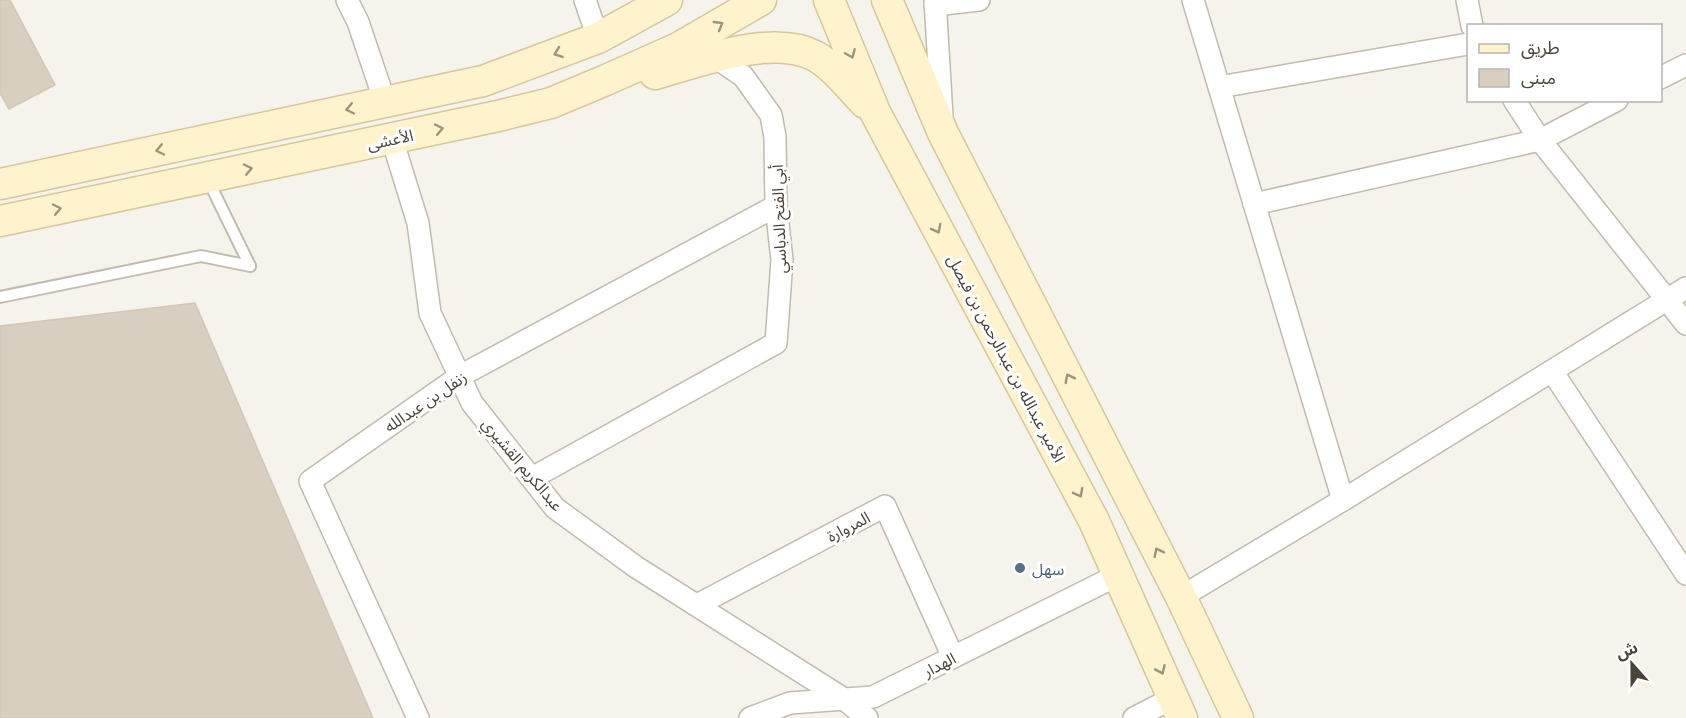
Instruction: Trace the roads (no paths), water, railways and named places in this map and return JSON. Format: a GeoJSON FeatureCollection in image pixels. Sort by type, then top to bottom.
{"type":"FeatureCollection","features":[{"type":"Feature","properties":{"kind":"main road"},"geometry":{"type":"LineString","coordinates":[[0,184],[483,81],[598,38],[667,0]]}},
{"type":"Feature","properties":{"kind":"main road","name":"الأعشى"},"geometry":{"type":"LineString","coordinates":[[0,221],[392,139],[551,103],[678,48],[761,0]]}},
{"type":"Feature","properties":{"kind":"main road","name":"الأمير عبدالله بن عبدالرحمن بن فيصل"},"geometry":{"type":"LineString","coordinates":[[829,0],[875,112],[1094,521],[1177,708]]}},
{"type":"Feature","properties":{"kind":"main road"},"geometry":{"type":"LineString","coordinates":[[887,0],[943,133],[1181,597],[1238,718]]}},
{"type":"Feature","properties":{"kind":"main road"},"geometry":{"type":"LineString","coordinates":[[551,103],[715,57],[767,46],[793,48],[816,56],[875,112]]}},
{"type":"Feature","properties":{"kind":"street"},"geometry":{"type":"LineString","coordinates":[[347,0],[358,22],[385,102]]}},
{"type":"Feature","properties":{"kind":"street"},"geometry":{"type":"LineString","coordinates":[[585,0],[598,38]]}},
{"type":"Feature","properties":{"kind":"street"},"geometry":{"type":"LineString","coordinates":[[943,133],[935,3],[979,0]]}},
{"type":"Feature","properties":{"kind":"street"},"geometry":{"type":"LineString","coordinates":[[1192,0],[1343,500]]}},
{"type":"Feature","properties":{"kind":"street"},"geometry":{"type":"LineString","coordinates":[[1467,0],[1472,24]]}},
{"type":"Feature","properties":{"kind":"street"},"geometry":{"type":"LineString","coordinates":[[1219,87],[1467,44]]}},
{"type":"Feature","properties":{"kind":"street","name":"أبي الفتح الدباسي"},"geometry":{"type":"LineString","coordinates":[[532,478],[776,343],[782,260],[776,206],[775,137],[771,115],[742,76],[715,57],[678,48]]}},
{"type":"Feature","properties":{"kind":"street"},"geometry":{"type":"LineString","coordinates":[[1662,77],[1686,65]]}},
{"type":"Feature","properties":{"kind":"street"},"geometry":{"type":"LineString","coordinates":[[1515,102],[1540,140],[1686,324]]}},
{"type":"Feature","properties":{"kind":"street"},"geometry":{"type":"LineString","coordinates":[[1254,204],[1540,140],[1613,102]]}},
{"type":"Feature","properties":{"kind":"street","name":"عبدالكريم القشيري"},"geometry":{"type":"LineString","coordinates":[[392,139],[418,223],[430,312],[472,403],[555,508],[636,567],[844,699],[867,718]]}},
{"type":"Feature","properties":{"kind":"street","name":"زنفل بن عبدالله"},"geometry":{"type":"LineString","coordinates":[[418,718],[310,481],[460,376],[776,206]]}},
{"type":"Feature","properties":{"kind":"street"},"geometry":{"type":"LineString","coordinates":[[1181,597],[1343,500],[1686,288]]}},
{"type":"Feature","properties":{"kind":"street"},"geometry":{"type":"LineString","coordinates":[[1552,371],[1682,560]]}},
{"type":"Feature","properties":{"kind":"street","name":"المروارة"},"geometry":{"type":"LineString","coordinates":[[697,605],[885,506],[953,657]]}},
{"type":"Feature","properties":{"kind":"street","name":"الهدار"},"geometry":{"type":"LineString","coordinates":[[750,718],[790,703],[873,697],[1118,575]]}},
{"type":"Feature","properties":{"kind":"street"},"geometry":{"type":"LineString","coordinates":[[1134,718],[1177,708]]}},
{"type":"Feature","properties":{"kind":"lane"},"geometry":{"type":"LineString","coordinates":[[0,297],[201,256],[250,266],[207,177]]}},
{"type":"Feature","properties":{"kind":"place","name":"سهل"},"geometry":{"type":"Point","coordinates":[1020,568]}}]}
